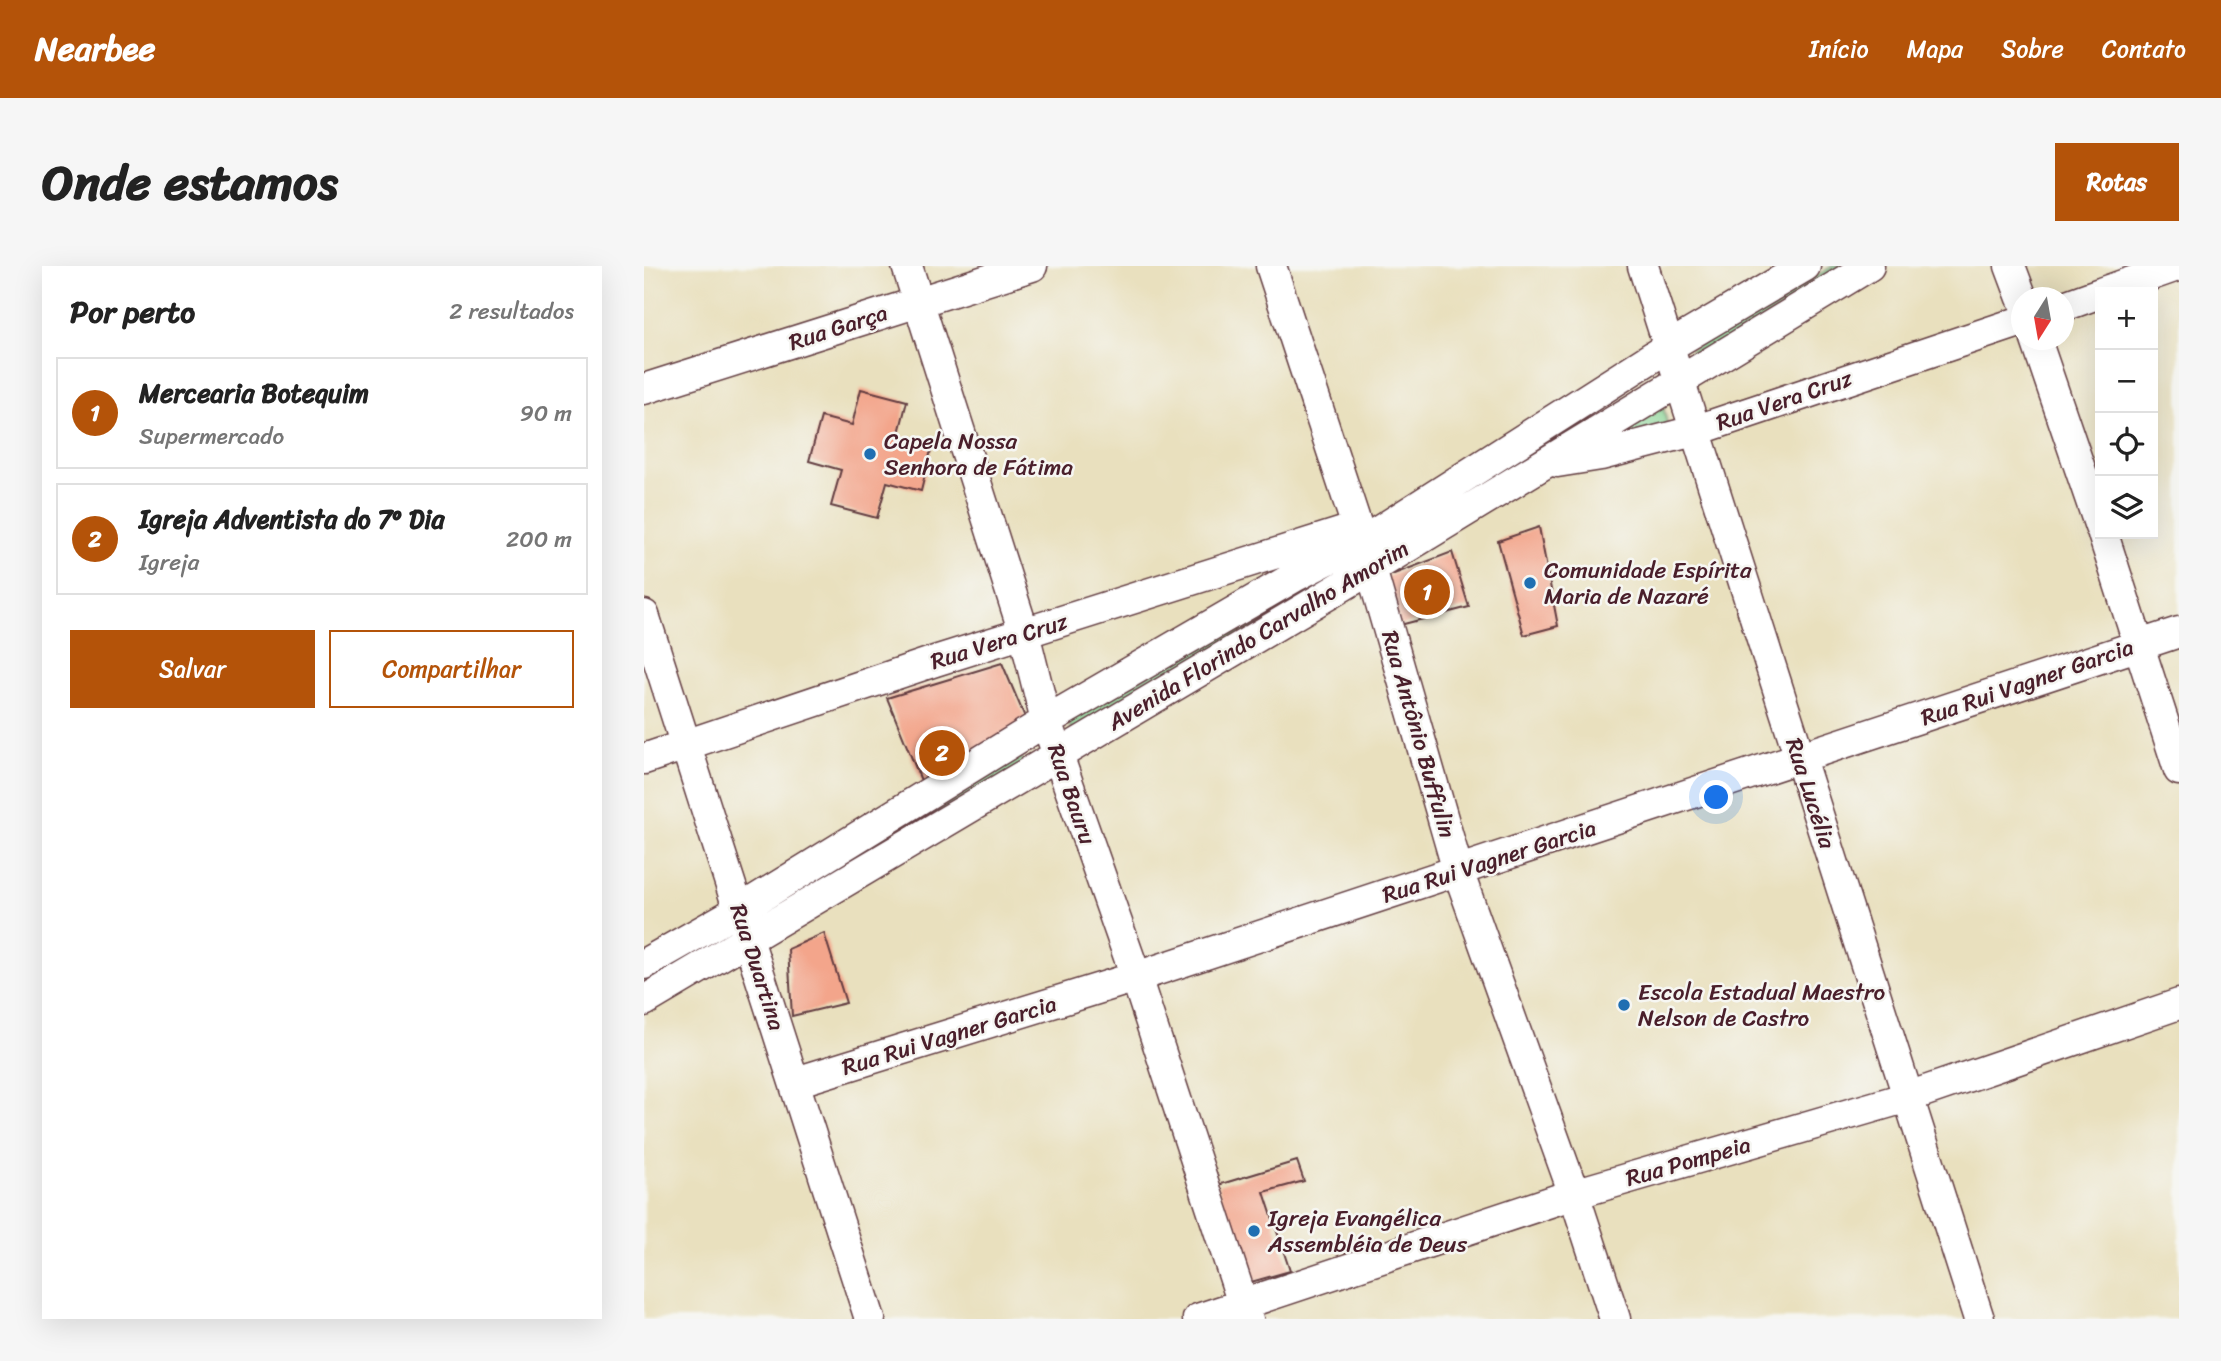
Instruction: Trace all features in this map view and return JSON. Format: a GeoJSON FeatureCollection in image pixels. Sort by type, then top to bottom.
{"type":"FeatureCollection","features":[{"type":"Feature","properties":{"kind":"street","name":"Rua Bauru"},"geometry":{"type":"LineString","coordinates":[[907,266],[1024,633],[1046,721],[1136,977],[1246,1312]]}},
{"type":"Feature","properties":{"kind":"street","name":"Rua Garça"},"geometry":{"type":"LineString","coordinates":[[644,389],[1032,266]]}},
{"type":"Feature","properties":{"kind":"street","name":"Rua Antônio Buffulin"},"geometry":{"type":"LineString","coordinates":[[1271,266],[1363,546],[1458,871],[1574,1194],[1615,1319]]}},
{"type":"Feature","properties":{"kind":"street","name":"Rua Lucélia"},"geometry":{"type":"LineString","coordinates":[[1643,266],[1979,1319]]}},
{"type":"Feature","properties":{"kind":"street","name":"Avenida Florindo Carvalho Amorim"},"geometry":{"type":"LineString","coordinates":[[644,1001],[1059,753],[1363,546],[1668,347],[1805,266]]}},
{"type":"Feature","properties":{"kind":"street","name":"Avenida Florindo Carvalho Amorim"},"geometry":{"type":"LineString","coordinates":[[644,964],[739,910],[1046,721],[1294,577],[1542,464],[1869,266]]}},
{"type":"Feature","properties":{"kind":"street"},"geometry":{"type":"LineString","coordinates":[[2010,266],[2017,287]]}},
{"type":"Feature","properties":{"kind":"street"},"geometry":{"type":"LineString","coordinates":[[2118,287],[2177,266]]}},
{"type":"Feature","properties":{"kind":"street"},"geometry":{"type":"LineString","coordinates":[[2074,302],[2095,295]]}},
{"type":"Feature","properties":{"kind":"street","name":"Rua Vera Cruz"},"geometry":{"type":"LineString","coordinates":[[1542,464],[1601,455],[1694,431],[2011,324]]}},
{"type":"Feature","properties":{"kind":"street"},"geometry":{"type":"LineString","coordinates":[[2039,350],[2095,512]]}},
{"type":"Feature","properties":{"kind":"street"},"geometry":{"type":"LineString","coordinates":[[2105,539],[2179,770]]}},
{"type":"Feature","properties":{"kind":"street","name":"Rua Vera Cruz"},"geometry":{"type":"LineString","coordinates":[[644,760],[1024,633],[1363,546]]}},
{"type":"Feature","properties":{"kind":"street","name":"Rua Duartina"},"geometry":{"type":"LineString","coordinates":[[644,615],[684,747],[796,1082],[870,1319]]}},
{"type":"Feature","properties":{"kind":"street","name":"Rua Rui Vagner Garcia"},"geometry":{"type":"LineString","coordinates":[[796,1082],[1136,977],[2179,632]]}},
{"type":"Feature","properties":{"kind":"street","name":"Rua Pompeia"},"geometry":{"type":"LineString","coordinates":[[1198,1319],[1246,1312],[1574,1194],[1908,1097],[2179,1004]]}},
{"type":"Feature","properties":{"kind":"green space"},"geometry":{"type":"Polygon","coordinates":[[[1833,266],[1851,266],[1693,360],[1691,350],[1833,266]]]}},
{"type":"Feature","properties":{"kind":"green space"},"geometry":{"type":"Polygon","coordinates":[[[1663,406],[1670,436],[1617,450],[1610,430],[1663,406]]]}},
{"type":"Feature","properties":{"kind":"green space"},"geometry":{"type":"Polygon","coordinates":[[[1308,582],[1324,591],[1075,739],[1068,721],[1308,582]]]}},
{"type":"Feature","properties":{"kind":"green space"},"geometry":{"type":"Polygon","coordinates":[[[1020,757],[1028,765],[758,922],[758,912],[1020,757]]]}},
{"type":"Feature","properties":{"kind":"building","name":"Capela Nossa Senhora de Fátima"},"geometry":{"type":"Polygon","coordinates":[[[861,389],[907,401],[898,437],[932,446],[921,491],[887,482],[877,518],[831,506],[841,470],[809,461],[821,417],[852,425],[861,389]]]}},
{"type":"Feature","properties":{"kind":"building","name":"Comunidade Espírita Maria de Nazaré"},"geometry":{"type":"Polygon","coordinates":[[[1539,527],[1558,626],[1524,635],[1498,541],[1539,527]]]}},
{"type":"Feature","properties":{"kind":"building"},"geometry":{"type":"Polygon","coordinates":[[[1452,552],[1469,607],[1400,625],[1386,577],[1452,552]]]}},
{"type":"Feature","properties":{"kind":"building"},"geometry":{"type":"Polygon","coordinates":[[[1002,663],[1027,722],[922,783],[887,698],[1002,663]]]}},
{"type":"Feature","properties":{"kind":"building"},"geometry":{"type":"Polygon","coordinates":[[[824,933],[846,1003],[792,1016],[788,949],[824,933]]]}},
{"type":"Feature","properties":{"kind":"building","name":"Igreja Evangélica Assembléia de Deus"},"geometry":{"type":"Polygon","coordinates":[[[1297,1161],[1304,1181],[1264,1192],[1290,1271],[1244,1284],[1218,1185],[1297,1161]]]}},
{"type":"Feature","properties":{"kind":"place","name":"Capela Nossa Senhora de Fátima"},"geometry":{"type":"Point","coordinates":[870,454]}},
{"type":"Feature","properties":{"kind":"place","name":"Comunidade Espírita Maria de Nazaré"},"geometry":{"type":"Point","coordinates":[1530,583]}},
{"type":"Feature","properties":{"kind":"place","name":"Mercearia Botequim"},"geometry":{"type":"Point","coordinates":[1427,592]}},
{"type":"Feature","properties":{"kind":"place","name":"Igreja Adventista do 7º Dia"},"geometry":{"type":"Point","coordinates":[942,753]}},
{"type":"Feature","properties":{"kind":"place","name":"Escola Estadual Maestro Nelson de Castro"},"geometry":{"type":"Point","coordinates":[1624,1005]}},
{"type":"Feature","properties":{"kind":"place","name":"Igreja Evangélica Assembléia de Deus"},"geometry":{"type":"Point","coordinates":[1254,1231]}}]}
